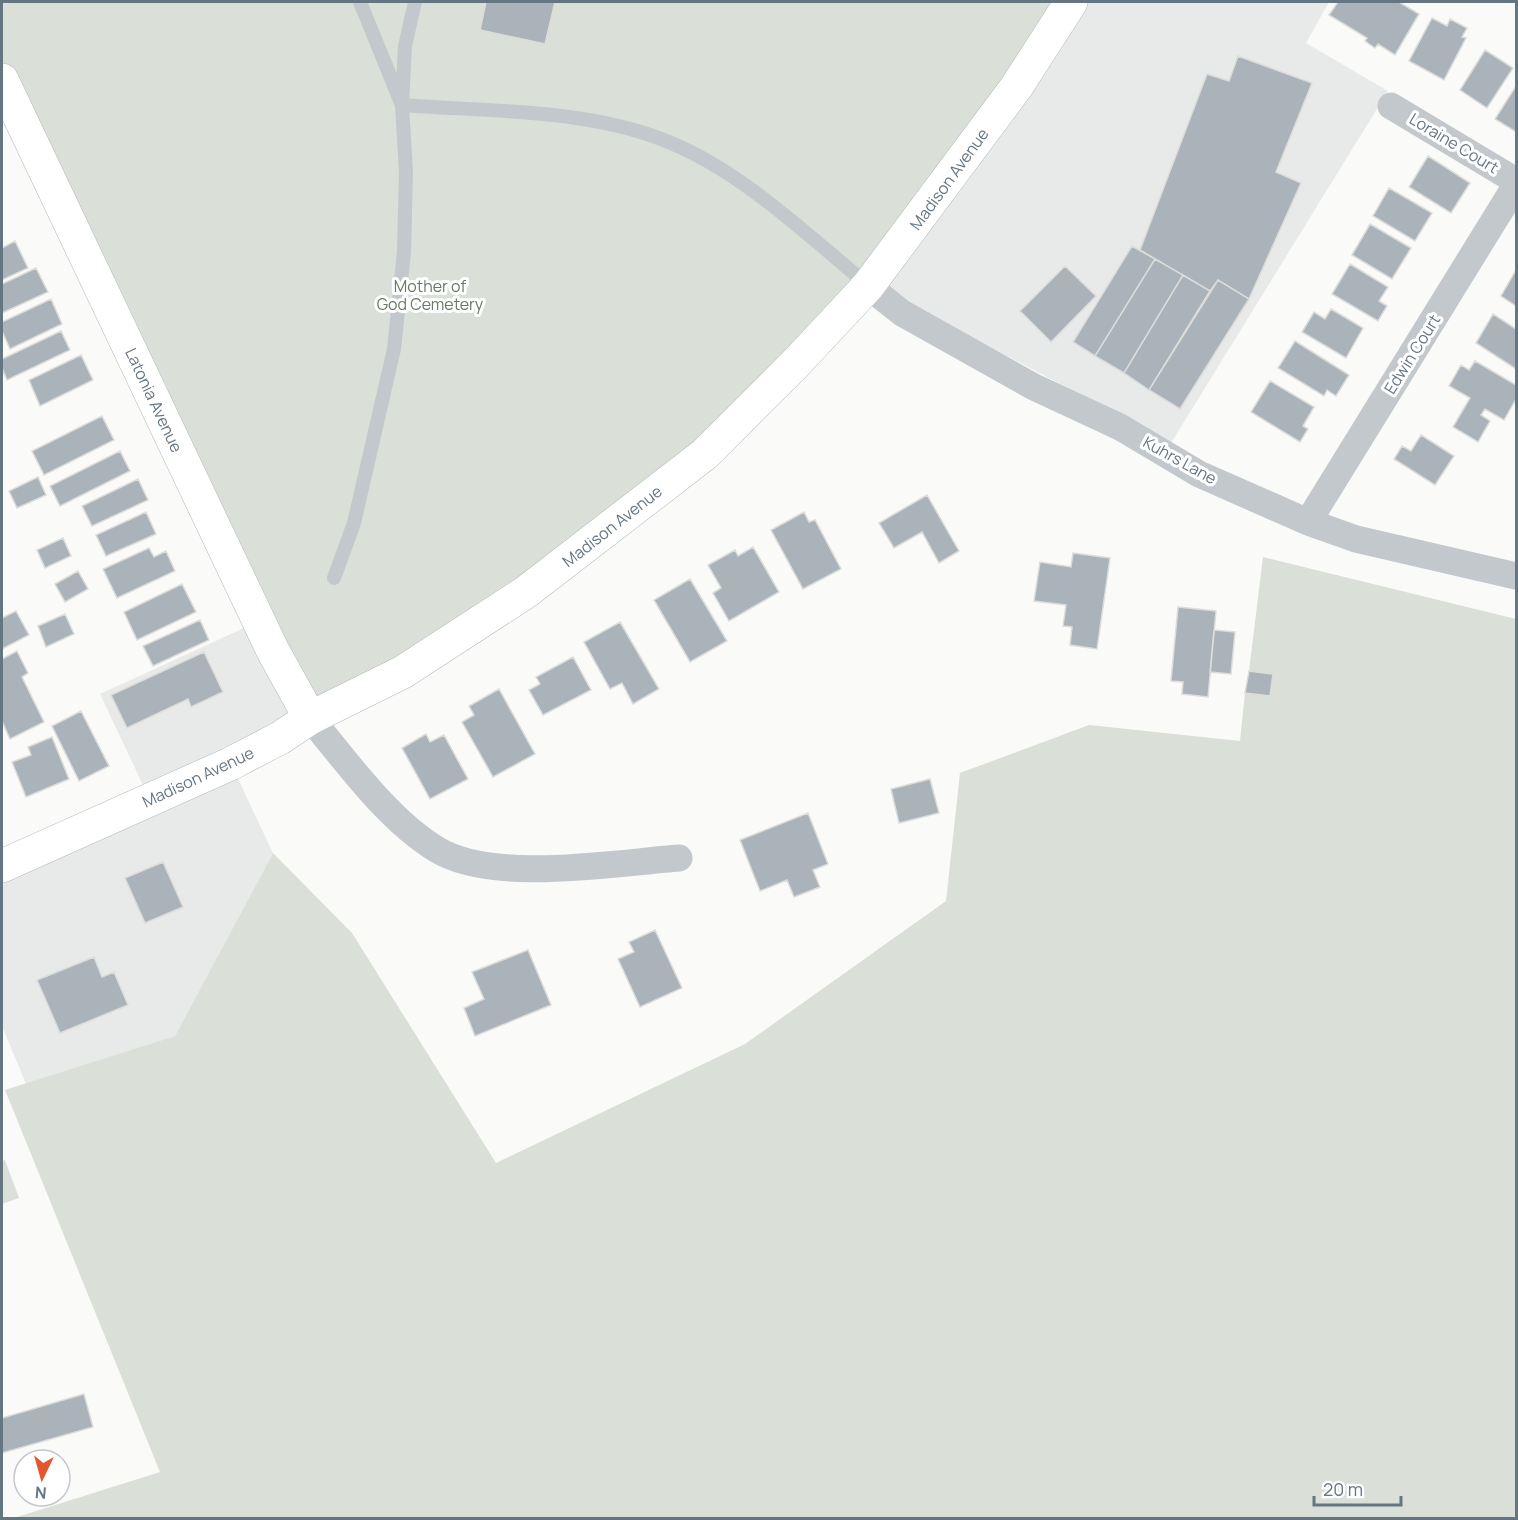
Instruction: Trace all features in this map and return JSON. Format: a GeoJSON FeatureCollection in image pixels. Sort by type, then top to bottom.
{"type":"FeatureCollection","features":[{"type":"Feature","properties":{"kind":"main road","name":"Madison Avenue"},"geometry":{"type":"LineString","coordinates":[[2,866],[230,764],[280,738],[310,718],[403,672],[526,592],[705,454],[797,362],[868,286],[1017,86],[1071,2]]}},
{"type":"Feature","properties":{"kind":"main road","name":"Latonia Avenue"},"geometry":{"type":"LineString","coordinates":[[2,81],[272,649],[310,718]]}},
{"type":"Feature","properties":{"kind":"street","name":"Loraine Court"},"geometry":{"type":"LineString","coordinates":[[1390,106],[1516,183]]}},
{"type":"Feature","properties":{"kind":"street","name":"Edwin Court"},"geometry":{"type":"LineString","coordinates":[[1308,522],[1516,183]]}},
{"type":"Feature","properties":{"kind":"street","name":"Kuhrs Lane"},"geometry":{"type":"LineString","coordinates":[[868,286],[902,313],[1035,387],[1120,427],[1199,474],[1308,522],[1356,539],[1516,576]]}},
{"type":"Feature","properties":{"kind":"street"},"geometry":{"type":"LineString","coordinates":[[310,718],[387,809],[437,850],[477,864],[534,869],[679,858]]}},
{"type":"Feature","properties":{"kind":"lane"},"geometry":{"type":"LineString","coordinates":[[360,2],[402,105]]}},
{"type":"Feature","properties":{"kind":"lane"},"geometry":{"type":"LineString","coordinates":[[334,578],[354,524],[394,349],[404,252],[406,172],[402,105],[405,46],[415,2]]}},
{"type":"Feature","properties":{"kind":"lane"},"geometry":{"type":"LineString","coordinates":[[402,105],[582,119],[647,134],[693,153],[753,191],[868,286]]}},
{"type":"Feature","properties":{"kind":"shaded area"},"geometry":{"type":"Polygon","coordinates":[[[1070,2],[1329,2],[1306,43],[1388,91],[1171,443],[951,326],[868,286],[1070,2]]]}},
{"type":"Feature","properties":{"kind":"shaded area"},"geometry":{"type":"Polygon","coordinates":[[[259,621],[310,718],[231,764],[273,853],[175,1036],[26,1084],[2,1026],[2,866],[150,800],[100,694],[259,621]]]}},
{"type":"Feature","properties":{"kind":"green space","name":"Mother of God Cemetery"},"geometry":{"type":"Polygon","coordinates":[[[2,2],[1071,2],[1017,86],[705,454],[310,718],[2,81],[2,2]]]}},
{"type":"Feature","properties":{"kind":"green space"},"geometry":{"type":"Polygon","coordinates":[[[1263,557],[1516,619],[1516,1518],[14,1518],[46,1508],[72,1508],[72,1500],[160,1472],[5,1090],[175,1036],[273,853],[352,933],[496,1163],[745,1044],[946,901],[960,773],[1089,725],[1240,741],[1245,693],[1270,696],[1273,674],[1249,671],[1263,557]]]}},
{"type":"Feature","properties":{"kind":"green space"},"geometry":{"type":"Polygon","coordinates":[[[5,1160],[19,1198],[2,1204],[2,1161],[5,1160]]]}},
{"type":"Feature","properties":{"kind":"building"},"geometry":{"type":"Polygon","coordinates":[[[486,2],[555,2],[545,44],[480,30],[486,2]]]}},
{"type":"Feature","properties":{"kind":"building"},"geometry":{"type":"Polygon","coordinates":[[[1338,2],[1399,2],[1419,14],[1395,55],[1378,44],[1375,48],[1365,41],[1367,38],[1329,15],[1338,2]]]}},
{"type":"Feature","properties":{"kind":"building"},"geometry":{"type":"Polygon","coordinates":[[[1432,18],[1447,26],[1450,19],[1467,28],[1462,37],[1466,38],[1444,80],[1409,61],[1432,18]]]}},
{"type":"Feature","properties":{"kind":"building"},"geometry":{"type":"Polygon","coordinates":[[[1485,50],[1513,68],[1487,108],[1460,90],[1485,50]]]}},
{"type":"Feature","properties":{"kind":"building"},"geometry":{"type":"Polygon","coordinates":[[[1238,56],[1312,83],[1276,172],[1301,183],[1249,299],[1218,280],[1210,291],[1140,250],[1207,74],[1229,81],[1238,56]]]}},
{"type":"Feature","properties":{"kind":"building"},"geometry":{"type":"Polygon","coordinates":[[[1516,86],[1516,132],[1495,119],[1516,86]]]}},
{"type":"Feature","properties":{"kind":"building"},"geometry":{"type":"Polygon","coordinates":[[[1428,156],[1470,183],[1451,213],[1409,187],[1428,156]]]}},
{"type":"Feature","properties":{"kind":"building"},"geometry":{"type":"Polygon","coordinates":[[[1389,188],[1432,213],[1415,241],[1373,216],[1389,188]]]}},
{"type":"Feature","properties":{"kind":"building"},"geometry":{"type":"Polygon","coordinates":[[[1370,224],[1411,248],[1392,279],[1352,255],[1370,224]]]}},
{"type":"Feature","properties":{"kind":"building"},"geometry":{"type":"Polygon","coordinates":[[[15,241],[28,268],[2,280],[2,248],[15,241]]]}},
{"type":"Feature","properties":{"kind":"building"},"geometry":{"type":"Polygon","coordinates":[[[1132,246],[1155,259],[1095,356],[1073,342],[1132,246]]]}},
{"type":"Feature","properties":{"kind":"building"},"geometry":{"type":"Polygon","coordinates":[[[1155,259],[1183,275],[1124,373],[1095,356],[1155,259]]]}},
{"type":"Feature","properties":{"kind":"building"},"geometry":{"type":"Polygon","coordinates":[[[1350,264],[1388,287],[1379,301],[1387,306],[1378,321],[1332,294],[1350,264]]]}},
{"type":"Feature","properties":{"kind":"building"},"geometry":{"type":"Polygon","coordinates":[[[1065,266],[1096,296],[1051,342],[1020,311],[1065,266]]]}},
{"type":"Feature","properties":{"kind":"building"},"geometry":{"type":"Polygon","coordinates":[[[36,268],[48,292],[2,313],[2,284],[36,268]]]}},
{"type":"Feature","properties":{"kind":"building"},"geometry":{"type":"Polygon","coordinates":[[[1516,270],[1516,306],[1501,296],[1516,270]]]}},
{"type":"Feature","properties":{"kind":"building"},"geometry":{"type":"Polygon","coordinates":[[[1183,275],[1210,291],[1149,390],[1124,373],[1183,275]]]}},
{"type":"Feature","properties":{"kind":"building"},"geometry":{"type":"Polygon","coordinates":[[[1218,280],[1249,299],[1180,409],[1149,390],[1218,280]]]}},
{"type":"Feature","properties":{"kind":"building"},"geometry":{"type":"Polygon","coordinates":[[[51,299],[62,324],[10,349],[2,331],[2,322],[51,299]]]}},
{"type":"Feature","properties":{"kind":"building"},"geometry":{"type":"Polygon","coordinates":[[[1331,309],[1363,328],[1346,358],[1302,332],[1314,312],[1325,319],[1331,309]]]}},
{"type":"Feature","properties":{"kind":"building"},"geometry":{"type":"Polygon","coordinates":[[[1493,314],[1516,329],[1516,369],[1476,343],[1493,314]]]}},
{"type":"Feature","properties":{"kind":"building"},"geometry":{"type":"Polygon","coordinates":[[[61,331],[70,350],[7,380],[2,368],[2,359],[61,331]]]}},
{"type":"Feature","properties":{"kind":"building"},"geometry":{"type":"Polygon","coordinates":[[[1295,341],[1349,375],[1336,396],[1327,390],[1324,396],[1278,368],[1295,341]]]}},
{"type":"Feature","properties":{"kind":"building"},"geometry":{"type":"Polygon","coordinates":[[[81,355],[93,380],[40,406],[29,380],[81,355]]]}},
{"type":"Feature","properties":{"kind":"building"},"geometry":{"type":"Polygon","coordinates":[[[1475,361],[1516,385],[1516,399],[1504,420],[1485,409],[1481,415],[1490,421],[1478,442],[1453,427],[1470,398],[1449,386],[1461,365],[1469,370],[1475,361]]]}},
{"type":"Feature","properties":{"kind":"building"},"geometry":{"type":"Polygon","coordinates":[[[1270,381],[1314,407],[1303,426],[1308,429],[1300,442],[1251,412],[1270,381]]]}},
{"type":"Feature","properties":{"kind":"building"},"geometry":{"type":"Polygon","coordinates":[[[102,416],[114,440],[44,475],[32,451],[102,416]]]}},
{"type":"Feature","properties":{"kind":"building"},"geometry":{"type":"Polygon","coordinates":[[[1421,435],[1454,456],[1435,485],[1394,459],[1402,446],[1411,451],[1421,435]]]}},
{"type":"Feature","properties":{"kind":"building"},"geometry":{"type":"Polygon","coordinates":[[[120,451],[130,471],[60,506],[50,486],[120,451]]]}},
{"type":"Feature","properties":{"kind":"building"},"geometry":{"type":"Polygon","coordinates":[[[38,477],[46,495],[17,508],[9,491],[38,477]]]}},
{"type":"Feature","properties":{"kind":"building"},"geometry":{"type":"Polygon","coordinates":[[[138,479],[148,500],[92,526],[82,506],[138,479]]]}},
{"type":"Feature","properties":{"kind":"building"},"geometry":{"type":"Polygon","coordinates":[[[927,495],[959,551],[939,563],[922,532],[894,548],[879,523],[927,495]]]}},
{"type":"Feature","properties":{"kind":"building"},"geometry":{"type":"Polygon","coordinates":[[[146,512],[156,534],[106,556],[96,535],[146,512]]]}},
{"type":"Feature","properties":{"kind":"building"},"geometry":{"type":"Polygon","coordinates":[[[804,512],[809,522],[815,520],[841,569],[803,589],[771,530],[804,512]]]}},
{"type":"Feature","properties":{"kind":"building"},"geometry":{"type":"Polygon","coordinates":[[[63,538],[71,556],[45,568],[37,550],[63,538]]]}},
{"type":"Feature","properties":{"kind":"building"},"geometry":{"type":"Polygon","coordinates":[[[753,547],[779,592],[729,621],[713,593],[721,588],[708,565],[735,550],[738,556],[753,547]]]}},
{"type":"Feature","properties":{"kind":"building"},"geometry":{"type":"Polygon","coordinates":[[[149,548],[154,557],[166,551],[175,571],[117,598],[103,569],[149,548]]]}},
{"type":"Feature","properties":{"kind":"building"},"geometry":{"type":"Polygon","coordinates":[[[1073,553],[1110,558],[1097,649],[1070,645],[1072,627],[1063,626],[1066,605],[1034,601],[1040,562],[1071,567],[1073,553]]]}},
{"type":"Feature","properties":{"kind":"building"},"geometry":{"type":"Polygon","coordinates":[[[78,571],[88,589],[65,602],[55,584],[78,571]]]}},
{"type":"Feature","properties":{"kind":"building"},"geometry":{"type":"Polygon","coordinates":[[[690,579],[727,641],[690,662],[654,600],[690,579]]]}},
{"type":"Feature","properties":{"kind":"building"},"geometry":{"type":"Polygon","coordinates":[[[182,584],[196,612],[137,640],[124,612],[182,584]]]}},
{"type":"Feature","properties":{"kind":"building"},"geometry":{"type":"Polygon","coordinates":[[[1178,607],[1216,611],[1208,697],[1182,694],[1183,682],[1171,681],[1178,607]]]}},
{"type":"Feature","properties":{"kind":"building"},"geometry":{"type":"Polygon","coordinates":[[[16,611],[29,635],[2,649],[2,618],[16,611]]]}},
{"type":"Feature","properties":{"kind":"building"},"geometry":{"type":"Polygon","coordinates":[[[65,614],[74,634],[46,647],[38,626],[65,614]]]}},
{"type":"Feature","properties":{"kind":"building"},"geometry":{"type":"Polygon","coordinates":[[[200,620],[209,640],[153,666],[143,646],[200,620]]]}},
{"type":"Feature","properties":{"kind":"building"},"geometry":{"type":"Polygon","coordinates":[[[620,622],[659,689],[633,704],[622,683],[610,689],[584,642],[620,622]]]}},
{"type":"Feature","properties":{"kind":"building"},"geometry":{"type":"Polygon","coordinates":[[[1214,630],[1235,632],[1231,674],[1210,672],[1214,630]]]}},
{"type":"Feature","properties":{"kind":"building"},"geometry":{"type":"Polygon","coordinates":[[[17,651],[28,673],[22,677],[44,722],[10,739],[2,721],[2,659],[17,651]]]}},
{"type":"Feature","properties":{"kind":"building"},"geometry":{"type":"Polygon","coordinates":[[[204,652],[223,692],[191,707],[188,699],[127,728],[111,695],[204,652]]]}},
{"type":"Feature","properties":{"kind":"building"},"geometry":{"type":"Polygon","coordinates":[[[573,657],[591,690],[543,715],[529,690],[540,684],[536,677],[573,657]]]}},
{"type":"Feature","properties":{"kind":"building"},"geometry":{"type":"Polygon","coordinates":[[[1249,671],[1273,674],[1270,696],[1245,693],[1249,671]]]}},
{"type":"Feature","properties":{"kind":"building"},"geometry":{"type":"Polygon","coordinates":[[[499,689],[535,754],[493,777],[462,722],[474,715],[469,706],[499,689]]]}},
{"type":"Feature","properties":{"kind":"building"},"geometry":{"type":"Polygon","coordinates":[[[81,711],[109,766],[79,781],[52,726],[81,711]]]}},
{"type":"Feature","properties":{"kind":"building"},"geometry":{"type":"Polygon","coordinates":[[[426,734],[430,742],[444,735],[468,779],[430,799],[402,748],[426,734]]]}},
{"type":"Feature","properties":{"kind":"building"},"geometry":{"type":"Polygon","coordinates":[[[52,737],[69,779],[26,797],[12,762],[31,755],[28,747],[52,737]]]}},
{"type":"Feature","properties":{"kind":"building"},"geometry":{"type":"Polygon","coordinates":[[[930,779],[939,813],[899,823],[891,789],[930,779]]]}},
{"type":"Feature","properties":{"kind":"building"},"geometry":{"type":"Polygon","coordinates":[[[808,813],[828,864],[813,870],[820,887],[794,897],[787,880],[760,891],[740,840],[808,813]]]}},
{"type":"Feature","properties":{"kind":"building"},"geometry":{"type":"Polygon","coordinates":[[[163,862],[183,907],[145,923],[125,878],[163,862]]]}},
{"type":"Feature","properties":{"kind":"building"},"geometry":{"type":"Polygon","coordinates":[[[655,930],[682,988],[640,1007],[618,959],[634,952],[629,942],[655,930]]]}},
{"type":"Feature","properties":{"kind":"building"},"geometry":{"type":"Polygon","coordinates":[[[528,950],[551,1005],[475,1036],[464,1008],[484,999],[472,972],[528,950]]]}},
{"type":"Feature","properties":{"kind":"building"},"geometry":{"type":"Polygon","coordinates":[[[94,957],[102,977],[114,972],[128,1005],[60,1033],[37,980],[94,957]]]}},
{"type":"Feature","properties":{"kind":"building"},"geometry":{"type":"Polygon","coordinates":[[[84,1394],[93,1427],[20,1448],[12,1448],[12,1450],[2,1453],[2,1418],[84,1394]]]}}]}
